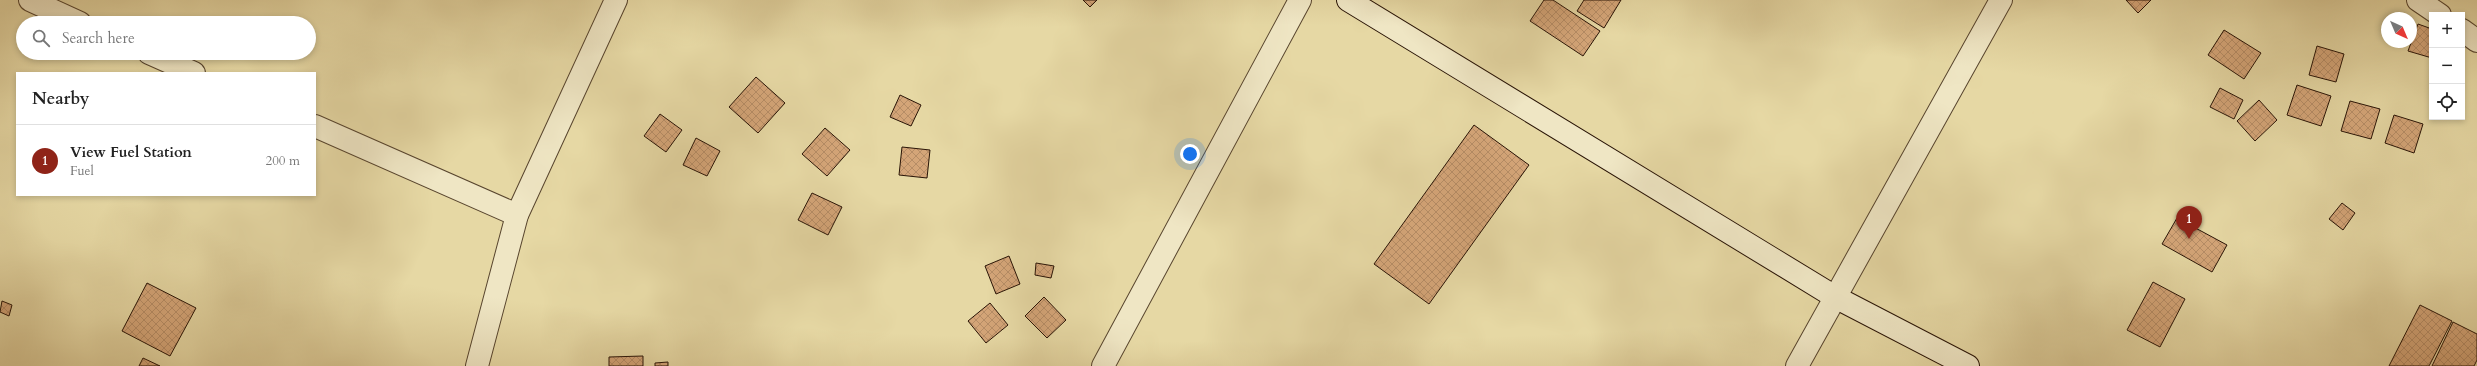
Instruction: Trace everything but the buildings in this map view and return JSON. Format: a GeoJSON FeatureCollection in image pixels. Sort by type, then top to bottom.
{"type":"FeatureCollection","features":[{"type":"Feature","properties":{"kind":"street"},"geometry":{"type":"LineString","coordinates":[[30,0],[65,16]]}},
{"type":"Feature","properties":{"kind":"street"},"geometry":{"type":"LineString","coordinates":[[477,366],[517,215],[616,0]]}},
{"type":"Feature","properties":{"kind":"street"},"geometry":{"type":"LineString","coordinates":[[1103,366],[1300,0]]}},
{"type":"Feature","properties":{"kind":"street"},"geometry":{"type":"LineString","coordinates":[[1348,0],[1835,297],[1968,366]]}},
{"type":"Feature","properties":{"kind":"street"},"geometry":{"type":"LineString","coordinates":[[1797,366],[2001,0]]}},
{"type":"Feature","properties":{"kind":"street"},"geometry":{"type":"LineString","coordinates":[[2418,0],[2436,12]]}},
{"type":"Feature","properties":{"kind":"street"},"geometry":{"type":"LineString","coordinates":[[2465,32],[2477,41]]}},
{"type":"Feature","properties":{"kind":"street"},"geometry":{"type":"LineString","coordinates":[[164,60],[192,72]]}},
{"type":"Feature","properties":{"kind":"street"},"geometry":{"type":"LineString","coordinates":[[316,126],[517,215]]}},
{"type":"Feature","properties":{"kind":"place","name":"View Fuel Station"},"geometry":{"type":"Point","coordinates":[2189,239]}}]}
